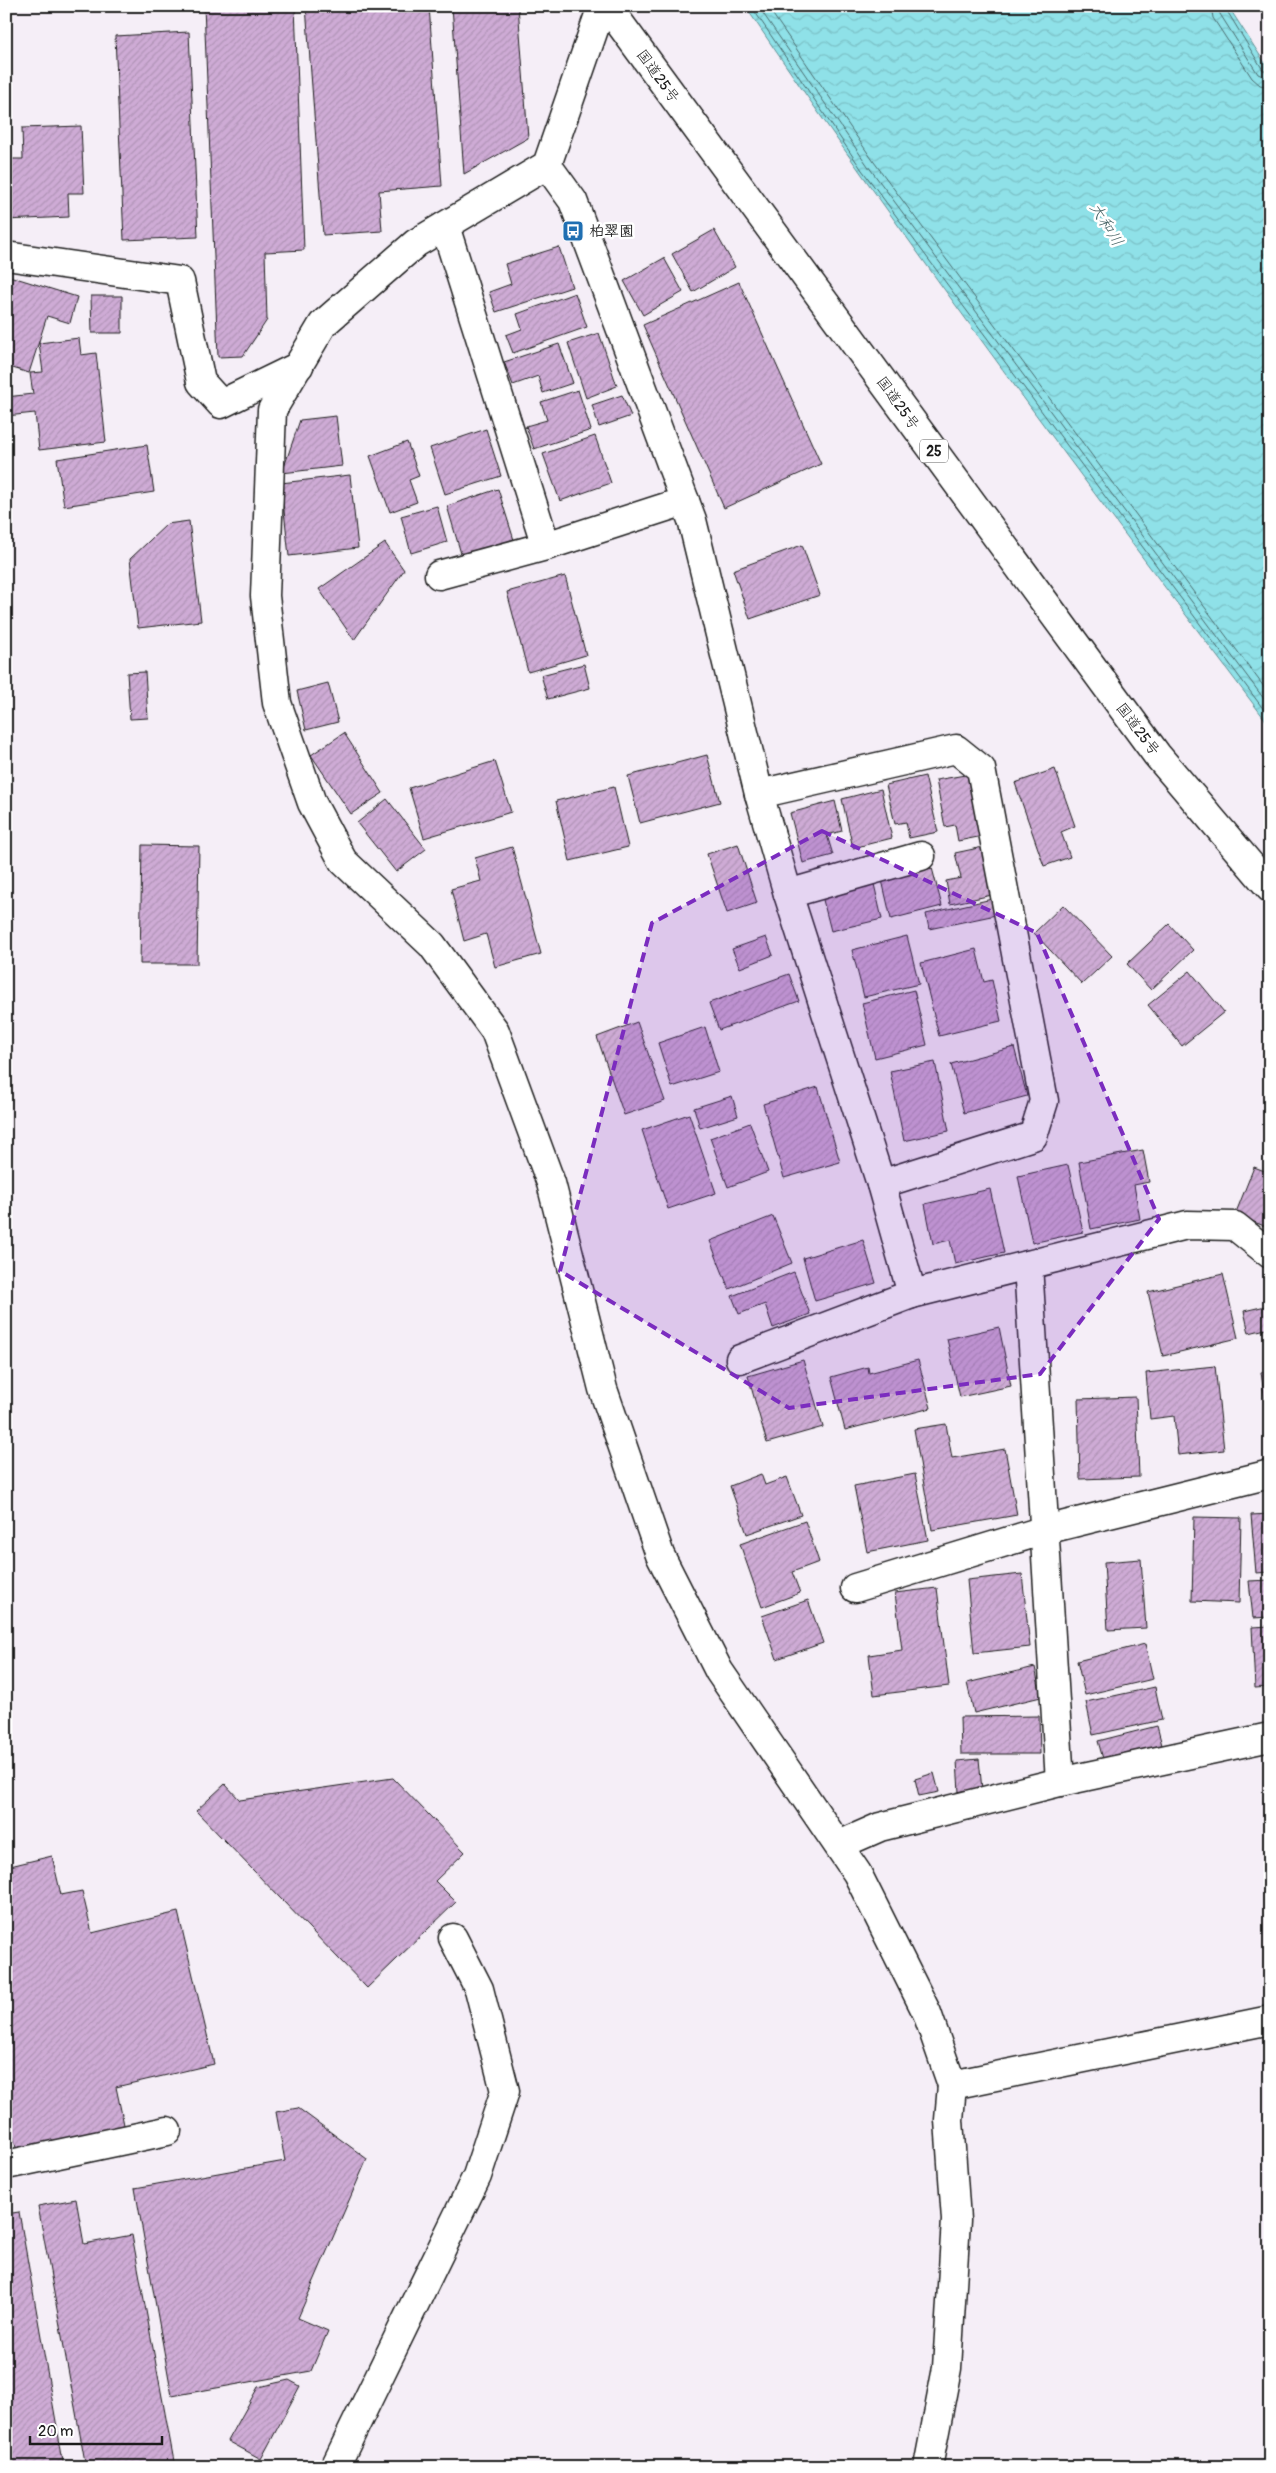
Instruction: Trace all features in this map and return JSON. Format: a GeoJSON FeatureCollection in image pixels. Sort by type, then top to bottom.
{"type":"FeatureCollection","features":[{"type":"Feature","properties":{"kind":"main road"},"geometry":{"type":"LineString","coordinates":[[602,6],[546,165],[416,243],[323,324],[272,410],[265,596],[277,703],[312,803],[343,861],[432,945],[496,1031],[551,1183],[603,1389],[660,1555],[719,1671],[857,1873],[927,2013],[952,2085],[949,2120],[956,2220],[948,2368],[928,2467]]}},
{"type":"Feature","properties":{"kind":"main road","name":"国道25号"},"geometry":{"type":"LineString","coordinates":[[607,6],[1157,755],[1270,888]]}},
{"type":"Feature","properties":{"kind":"main road"},"geometry":{"type":"LineString","coordinates":[[546,165],[572,201],[692,520],[759,794],[788,894],[881,1184],[912,1294]]}},
{"type":"Feature","properties":{"kind":"main road"},"geometry":{"type":"LineString","coordinates":[[445,226],[546,546]]}},
{"type":"Feature","properties":{"kind":"main road"},"geometry":{"type":"LineString","coordinates":[[6,256],[180,281],[200,382],[221,404],[299,366]]}},
{"type":"Feature","properties":{"kind":"main road"},"geometry":{"type":"LineString","coordinates":[[438,575],[546,546],[685,501]]}},
{"type":"Feature","properties":{"kind":"main road"},"geometry":{"type":"LineString","coordinates":[[759,794],[956,749],[980,769],[1044,1101],[1033,1136],[881,1184]]}},
{"type":"Feature","properties":{"kind":"main road"},"geometry":{"type":"LineString","coordinates":[[788,894],[921,856]]}},
{"type":"Feature","properties":{"kind":"main road"},"geometry":{"type":"LineString","coordinates":[[740,1359],[912,1294],[1187,1225],[1235,1226],[1270,1254]]}},
{"type":"Feature","properties":{"kind":"main road"},"geometry":{"type":"LineString","coordinates":[[1028,1265],[1060,1782]]}},
{"type":"Feature","properties":{"kind":"main road"},"geometry":{"type":"LineString","coordinates":[[855,1588],[1045,1530],[1270,1474]]}},
{"type":"Feature","properties":{"kind":"main road"},"geometry":{"type":"LineString","coordinates":[[839,1845],[880,1827],[1060,1782],[1270,1737]]}},
{"type":"Feature","properties":{"kind":"main road"},"geometry":{"type":"LineString","coordinates":[[335,2467],[477,2176],[505,2091],[479,1988],[452,1938]]}},
{"type":"Feature","properties":{"kind":"main road"},"geometry":{"type":"LineString","coordinates":[[952,2085],[1270,2020]]}},
{"type":"Feature","properties":{"kind":"main road"},"geometry":{"type":"LineString","coordinates":[[6,2165],[167,2131]]}},
{"type":"Feature","properties":{"kind":"highlighted area"},"geometry":{"type":"Polygon","coordinates":[[[822,831],[1037,933],[1159,1219],[1040,1374],[789,1408],[560,1271],[652,923],[822,831]]]}},
{"type":"Feature","properties":{"kind":"water","name":"大和川"},"geometry":{"type":"Polygon","coordinates":[[[745,6],[1228,6],[1270,71],[1270,726],[937,279],[745,6]]]}},
{"type":"Feature","properties":{"kind":"building"},"geometry":{"type":"Polygon","coordinates":[[[204,6],[295,6],[304,250],[265,252],[267,320],[243,356],[218,357],[204,6]]]}},
{"type":"Feature","properties":{"kind":"building"},"geometry":{"type":"Polygon","coordinates":[[[306,6],[429,6],[442,186],[379,191],[382,231],[323,235],[306,6]]]}},
{"type":"Feature","properties":{"kind":"building"},"geometry":{"type":"Polygon","coordinates":[[[452,6],[518,6],[528,138],[464,174],[452,6]]]}},
{"type":"Feature","properties":{"kind":"building"},"geometry":{"type":"Polygon","coordinates":[[[189,32],[198,237],[124,240],[115,36],[189,32]]]}},
{"type":"Feature","properties":{"kind":"building"},"geometry":{"type":"Polygon","coordinates":[[[81,126],[84,193],[68,193],[69,217],[6,220],[6,159],[23,159],[22,128],[81,126]]]}},
{"type":"Feature","properties":{"kind":"building"},"geometry":{"type":"Polygon","coordinates":[[[714,230],[735,267],[693,292],[672,254],[714,230]]]}},
{"type":"Feature","properties":{"kind":"building"},"geometry":{"type":"Polygon","coordinates":[[[559,247],[572,287],[496,312],[489,292],[511,284],[505,264],[559,247]]]}},
{"type":"Feature","properties":{"kind":"building"},"geometry":{"type":"Polygon","coordinates":[[[664,258],[683,292],[643,315],[624,281],[664,258]]]}},
{"type":"Feature","properties":{"kind":"building"},"geometry":{"type":"Polygon","coordinates":[[[6,275],[77,297],[70,323],[47,316],[29,373],[6,366],[6,275]]]}},
{"type":"Feature","properties":{"kind":"building"},"geometry":{"type":"Polygon","coordinates":[[[739,282],[821,464],[724,508],[643,325],[739,282]]]}},
{"type":"Feature","properties":{"kind":"building"},"geometry":{"type":"Polygon","coordinates":[[[575,293],[587,327],[513,353],[506,335],[522,329],[517,314],[575,293]]]}},
{"type":"Feature","properties":{"kind":"building"},"geometry":{"type":"Polygon","coordinates":[[[91,296],[122,296],[122,333],[92,333],[91,296]]]}},
{"type":"Feature","properties":{"kind":"building"},"geometry":{"type":"Polygon","coordinates":[[[599,333],[617,386],[586,398],[568,343],[599,333]]]}},
{"type":"Feature","properties":{"kind":"building"},"geometry":{"type":"Polygon","coordinates":[[[79,338],[81,355],[96,353],[106,442],[39,450],[35,413],[6,416],[6,397],[33,394],[30,373],[43,372],[39,343],[79,338]]]}},
{"type":"Feature","properties":{"kind":"building"},"geometry":{"type":"Polygon","coordinates":[[[559,344],[573,383],[543,393],[538,376],[513,385],[504,362],[559,344]]]}},
{"type":"Feature","properties":{"kind":"building"},"geometry":{"type":"Polygon","coordinates":[[[578,390],[591,430],[534,449],[526,426],[547,420],[541,402],[578,390]]]}},
{"type":"Feature","properties":{"kind":"building"},"geometry":{"type":"Polygon","coordinates":[[[622,395],[631,416],[599,427],[592,405],[622,395]]]}},
{"type":"Feature","properties":{"kind":"building"},"geometry":{"type":"Polygon","coordinates":[[[336,416],[342,466],[282,473],[300,420],[336,416]]]}},
{"type":"Feature","properties":{"kind":"building"},"geometry":{"type":"Polygon","coordinates":[[[486,429],[501,476],[445,494],[430,448],[486,429]]]}},
{"type":"Feature","properties":{"kind":"building"},"geometry":{"type":"Polygon","coordinates":[[[595,436],[611,483],[560,501],[543,454],[595,436]]]}},
{"type":"Feature","properties":{"kind":"building"},"geometry":{"type":"Polygon","coordinates":[[[407,442],[419,476],[409,480],[417,502],[390,512],[370,456],[407,442]]]}},
{"type":"Feature","properties":{"kind":"building"},"geometry":{"type":"Polygon","coordinates":[[[147,445],[154,492],[64,506],[57,459],[147,445]]]}},
{"type":"Feature","properties":{"kind":"building"},"geometry":{"type":"Polygon","coordinates":[[[350,475],[358,548],[289,556],[281,483],[350,475]]]}},
{"type":"Feature","properties":{"kind":"building"},"geometry":{"type":"Polygon","coordinates":[[[498,489],[514,540],[462,557],[447,506],[498,489]]]}},
{"type":"Feature","properties":{"kind":"building"},"geometry":{"type":"Polygon","coordinates":[[[437,506],[447,542],[411,553],[401,516],[437,506]]]}},
{"type":"Feature","properties":{"kind":"building"},"geometry":{"type":"Polygon","coordinates":[[[189,521],[201,621],[138,628],[130,559],[167,524],[189,521]]]}},
{"type":"Feature","properties":{"kind":"building"},"geometry":{"type":"Polygon","coordinates":[[[385,543],[404,570],[354,640],[319,589],[385,543]]]}},
{"type":"Feature","properties":{"kind":"building"},"geometry":{"type":"Polygon","coordinates":[[[802,545],[820,595],[750,619],[733,570],[802,545]]]}},
{"type":"Feature","properties":{"kind":"building"},"geometry":{"type":"Polygon","coordinates":[[[565,576],[586,655],[528,672],[507,592],[565,576]]]}},
{"type":"Feature","properties":{"kind":"building"},"geometry":{"type":"Polygon","coordinates":[[[584,664],[590,688],[548,699],[541,675],[584,664]]]}},
{"type":"Feature","properties":{"kind":"building"},"geometry":{"type":"Polygon","coordinates":[[[145,672],[148,718],[130,719],[127,673],[145,672]]]}},
{"type":"Feature","properties":{"kind":"building"},"geometry":{"type":"Polygon","coordinates":[[[328,683],[338,722],[306,730],[297,691],[328,683]]]}},
{"type":"Feature","properties":{"kind":"building"},"geometry":{"type":"Polygon","coordinates":[[[344,733],[383,793],[351,814],[311,755],[344,733]]]}},
{"type":"Feature","properties":{"kind":"building"},"geometry":{"type":"Polygon","coordinates":[[[707,755],[720,802],[640,823],[628,776],[707,755]]]}},
{"type":"Feature","properties":{"kind":"building"},"geometry":{"type":"Polygon","coordinates":[[[495,761],[511,812],[424,838],[409,788],[495,761]]]}},
{"type":"Feature","properties":{"kind":"building"},"geometry":{"type":"Polygon","coordinates":[[[1055,769],[1075,826],[1061,832],[1070,857],[1044,866],[1015,783],[1055,769]]]}},
{"type":"Feature","properties":{"kind":"building"},"geometry":{"type":"Polygon","coordinates":[[[971,774],[983,836],[958,841],[955,825],[945,827],[936,780],[971,774]]]}},
{"type":"Feature","properties":{"kind":"building"},"geometry":{"type":"Polygon","coordinates":[[[925,776],[938,832],[909,838],[906,822],[895,824],[886,785],[925,776]]]}},
{"type":"Feature","properties":{"kind":"building"},"geometry":{"type":"Polygon","coordinates":[[[614,787],[628,847],[570,861],[556,801],[614,787]]]}},
{"type":"Feature","properties":{"kind":"building"},"geometry":{"type":"Polygon","coordinates":[[[881,789],[892,838],[853,848],[842,799],[881,789]]]}},
{"type":"Feature","properties":{"kind":"building"},"geometry":{"type":"Polygon","coordinates":[[[387,799],[426,849],[396,872],[357,823],[387,799]]]}},
{"type":"Feature","properties":{"kind":"building"},"geometry":{"type":"Polygon","coordinates":[[[835,801],[842,831],[827,835],[833,855],[803,863],[790,813],[835,801]]]}},
{"type":"Feature","properties":{"kind":"building"},"geometry":{"type":"Polygon","coordinates":[[[738,844],[757,903],[727,913],[707,854],[738,844]]]}},
{"type":"Feature","properties":{"kind":"building"},"geometry":{"type":"Polygon","coordinates":[[[142,845],[199,846],[197,964],[140,964],[142,845]]]}},
{"type":"Feature","properties":{"kind":"building"},"geometry":{"type":"Polygon","coordinates":[[[512,847],[541,954],[495,967],[486,934],[464,941],[451,889],[481,881],[475,858],[512,847]]]}},
{"type":"Feature","properties":{"kind":"building"},"geometry":{"type":"Polygon","coordinates":[[[983,847],[992,895],[950,904],[946,881],[961,878],[955,853],[983,847]]]}},
{"type":"Feature","properties":{"kind":"building"},"geometry":{"type":"Polygon","coordinates":[[[932,868],[942,906],[891,919],[882,880],[932,868]]]}},
{"type":"Feature","properties":{"kind":"building"},"geometry":{"type":"Polygon","coordinates":[[[874,884],[882,919],[831,931],[822,896],[874,884]]]}},
{"type":"Feature","properties":{"kind":"building"},"geometry":{"type":"Polygon","coordinates":[[[992,899],[996,915],[929,929],[926,914],[992,899]]]}},
{"type":"Feature","properties":{"kind":"building"},"geometry":{"type":"Polygon","coordinates":[[[1063,905],[1112,956],[1082,984],[1034,933],[1063,905]]]}},
{"type":"Feature","properties":{"kind":"building"},"geometry":{"type":"Polygon","coordinates":[[[1169,924],[1193,950],[1151,990],[1127,964],[1169,924]]]}},
{"type":"Feature","properties":{"kind":"building"},"geometry":{"type":"Polygon","coordinates":[[[907,936],[919,984],[864,997],[852,950],[907,936]]]}},
{"type":"Feature","properties":{"kind":"building"},"geometry":{"type":"Polygon","coordinates":[[[766,937],[773,955],[740,968],[732,949],[766,937]]]}},
{"type":"Feature","properties":{"kind":"building"},"geometry":{"type":"Polygon","coordinates":[[[976,949],[984,982],[992,980],[1001,1021],[939,1036],[921,963],[976,949]]]}},
{"type":"Feature","properties":{"kind":"building"},"geometry":{"type":"Polygon","coordinates":[[[1190,971],[1224,1012],[1182,1046],[1148,1005],[1190,971]]]}},
{"type":"Feature","properties":{"kind":"building"},"geometry":{"type":"Polygon","coordinates":[[[789,974],[799,1001],[719,1030],[709,1003],[789,974]]]}},
{"type":"Feature","properties":{"kind":"building"},"geometry":{"type":"Polygon","coordinates":[[[914,990],[927,1045],[875,1058],[862,1003],[914,990]]]}},
{"type":"Feature","properties":{"kind":"building"},"geometry":{"type":"Polygon","coordinates":[[[637,1022],[665,1101],[624,1115],[597,1037],[637,1022]]]}},
{"type":"Feature","properties":{"kind":"building"},"geometry":{"type":"Polygon","coordinates":[[[705,1027],[719,1072],[672,1087],[658,1043],[705,1027]]]}},
{"type":"Feature","properties":{"kind":"building"},"geometry":{"type":"Polygon","coordinates":[[[1014,1047],[1027,1096],[964,1113],[951,1064],[1014,1047]]]}},
{"type":"Feature","properties":{"kind":"building"},"geometry":{"type":"Polygon","coordinates":[[[935,1062],[949,1131],[904,1141],[890,1071],[935,1062]]]}},
{"type":"Feature","properties":{"kind":"building"},"geometry":{"type":"Polygon","coordinates":[[[818,1087],[840,1162],[784,1178],[763,1104],[818,1087]]]}},
{"type":"Feature","properties":{"kind":"building"},"geometry":{"type":"Polygon","coordinates":[[[732,1096],[738,1116],[700,1128],[694,1108],[732,1096]]]}},
{"type":"Feature","properties":{"kind":"building"},"geometry":{"type":"Polygon","coordinates":[[[689,1114],[716,1193],[668,1209],[642,1130],[689,1114]]]}},
{"type":"Feature","properties":{"kind":"building"},"geometry":{"type":"Polygon","coordinates":[[[750,1123],[768,1172],[728,1187],[710,1138],[750,1123]]]}},
{"type":"Feature","properties":{"kind":"building"},"geometry":{"type":"Polygon","coordinates":[[[1143,1150],[1149,1182],[1134,1185],[1140,1219],[1091,1229],[1079,1162],[1143,1150]]]}},
{"type":"Feature","properties":{"kind":"building"},"geometry":{"type":"Polygon","coordinates":[[[1068,1165],[1083,1232],[1032,1243],[1018,1176],[1068,1165]]]}},
{"type":"Feature","properties":{"kind":"building"},"geometry":{"type":"Polygon","coordinates":[[[1254,1167],[1270,1173],[1270,1228],[1235,1215],[1254,1167]]]}},
{"type":"Feature","properties":{"kind":"building"},"geometry":{"type":"Polygon","coordinates":[[[990,1189],[1004,1253],[955,1264],[950,1240],[933,1244],[925,1204],[990,1189]]]}},
{"type":"Feature","properties":{"kind":"building"},"geometry":{"type":"Polygon","coordinates":[[[773,1216],[792,1263],[729,1289],[710,1241],[773,1216]]]}},
{"type":"Feature","properties":{"kind":"building"},"geometry":{"type":"Polygon","coordinates":[[[863,1240],[876,1283],[815,1301],[803,1258],[863,1240]]]}},
{"type":"Feature","properties":{"kind":"building"},"geometry":{"type":"Polygon","coordinates":[[[794,1272],[810,1314],[773,1328],[765,1304],[739,1314],[732,1296],[794,1272]]]}},
{"type":"Feature","properties":{"kind":"building"},"geometry":{"type":"Polygon","coordinates":[[[1223,1274],[1238,1338],[1163,1356],[1148,1292],[1223,1274]]]}},
{"type":"Feature","properties":{"kind":"building"},"geometry":{"type":"Polygon","coordinates":[[[1270,1305],[1270,1328],[1249,1333],[1244,1311],[1270,1305]]]}},
{"type":"Feature","properties":{"kind":"building"},"geometry":{"type":"Polygon","coordinates":[[[999,1327],[1011,1386],[960,1397],[947,1339],[999,1327]]]}},
{"type":"Feature","properties":{"kind":"building"},"geometry":{"type":"Polygon","coordinates":[[[803,1360],[823,1427],[767,1443],[748,1376],[803,1360]]]}},
{"type":"Feature","properties":{"kind":"building"},"geometry":{"type":"Polygon","coordinates":[[[918,1360],[931,1408],[845,1430],[831,1377],[868,1367],[869,1373],[918,1360]]]}},
{"type":"Feature","properties":{"kind":"building"},"geometry":{"type":"Polygon","coordinates":[[[1215,1366],[1224,1450],[1178,1455],[1174,1416],[1150,1419],[1146,1373],[1215,1366]]]}},
{"type":"Feature","properties":{"kind":"building"},"geometry":{"type":"Polygon","coordinates":[[[1270,1371],[1270,1439],[1261,1372],[1270,1371]]]}},
{"type":"Feature","properties":{"kind":"building"},"geometry":{"type":"Polygon","coordinates":[[[1136,1397],[1139,1477],[1080,1479],[1078,1399],[1136,1397]]]}},
{"type":"Feature","properties":{"kind":"building"},"geometry":{"type":"Polygon","coordinates":[[[946,1424],[952,1458],[1005,1449],[1017,1515],[932,1530],[914,1429],[946,1424]]]}},
{"type":"Feature","properties":{"kind":"building"},"geometry":{"type":"Polygon","coordinates":[[[761,1474],[765,1485],[787,1477],[801,1515],[747,1534],[730,1486],[761,1474]]]}},
{"type":"Feature","properties":{"kind":"building"},"geometry":{"type":"Polygon","coordinates":[[[915,1474],[928,1540],[867,1552],[854,1486],[915,1474]]]}},
{"type":"Feature","properties":{"kind":"building"},"geometry":{"type":"Polygon","coordinates":[[[1270,1514],[1270,1572],[1256,1573],[1251,1515],[1270,1514]]]}},
{"type":"Feature","properties":{"kind":"building"},"geometry":{"type":"Polygon","coordinates":[[[1194,1517],[1241,1518],[1239,1603],[1192,1601],[1194,1517]]]}},
{"type":"Feature","properties":{"kind":"building"},"geometry":{"type":"Polygon","coordinates":[[[805,1521],[819,1562],[792,1572],[800,1593],[762,1607],[740,1544],[805,1521]]]}},
{"type":"Feature","properties":{"kind":"building"},"geometry":{"type":"Polygon","coordinates":[[[1141,1559],[1146,1628],[1108,1630],[1104,1562],[1141,1559]]]}},
{"type":"Feature","properties":{"kind":"building"},"geometry":{"type":"Polygon","coordinates":[[[1022,1574],[1030,1647],[974,1653],[967,1580],[1022,1574]]]}},
{"type":"Feature","properties":{"kind":"building"},"geometry":{"type":"Polygon","coordinates":[[[1270,1580],[1270,1617],[1253,1618],[1249,1581],[1270,1580]]]}},
{"type":"Feature","properties":{"kind":"building"},"geometry":{"type":"Polygon","coordinates":[[[937,1588],[949,1686],[874,1695],[869,1655],[902,1650],[895,1593],[937,1588]]]}},
{"type":"Feature","properties":{"kind":"building"},"geometry":{"type":"Polygon","coordinates":[[[808,1600],[823,1643],[777,1659],[762,1616],[808,1600]]]}},
{"type":"Feature","properties":{"kind":"building"},"geometry":{"type":"Polygon","coordinates":[[[1270,1626],[1270,1687],[1255,1688],[1252,1627],[1270,1626]]]}},
{"type":"Feature","properties":{"kind":"building"},"geometry":{"type":"Polygon","coordinates":[[[1145,1644],[1153,1679],[1085,1695],[1077,1661],[1145,1644]]]}},
{"type":"Feature","properties":{"kind":"building"},"geometry":{"type":"Polygon","coordinates":[[[1035,1667],[1041,1697],[974,1713],[967,1683],[1035,1667]]]}},
{"type":"Feature","properties":{"kind":"building"},"geometry":{"type":"Polygon","coordinates":[[[1155,1687],[1162,1720],[1093,1735],[1086,1702],[1155,1687]]]}},
{"type":"Feature","properties":{"kind":"building"},"geometry":{"type":"Polygon","coordinates":[[[1039,1716],[1040,1754],[961,1754],[960,1717],[1039,1716]]]}},
{"type":"Feature","properties":{"kind":"building"},"geometry":{"type":"Polygon","coordinates":[[[1157,1726],[1162,1745],[1103,1759],[1098,1741],[1157,1726]]]}},
{"type":"Feature","properties":{"kind":"building"},"geometry":{"type":"Polygon","coordinates":[[[979,1759],[982,1790],[959,1792],[957,1761],[979,1759]]]}},
{"type":"Feature","properties":{"kind":"building"},"geometry":{"type":"Polygon","coordinates":[[[934,1773],[939,1792],[919,1796],[915,1779],[934,1773]]]}},
{"type":"Feature","properties":{"kind":"building"},"geometry":{"type":"Polygon","coordinates":[[[393,1778],[465,1852],[435,1881],[456,1902],[367,1988],[196,1811],[225,1784],[240,1800],[393,1778]]]}},
{"type":"Feature","properties":{"kind":"building"},"geometry":{"type":"Polygon","coordinates":[[[52,1856],[61,1895],[82,1891],[92,1933],[178,1912],[214,2064],[116,2087],[126,2134],[19,2160],[6,2107],[6,1867],[52,1856]]]}},
{"type":"Feature","properties":{"kind":"building"},"geometry":{"type":"Polygon","coordinates":[[[298,2108],[367,2159],[298,2318],[328,2331],[311,2371],[172,2396],[135,2188],[285,2161],[276,2112],[298,2108]]]}},
{"type":"Feature","properties":{"kind":"building"},"geometry":{"type":"Polygon","coordinates":[[[76,2199],[84,2244],[132,2235],[175,2467],[86,2467],[38,2206],[76,2199]]]}},
{"type":"Feature","properties":{"kind":"building"},"geometry":{"type":"Polygon","coordinates":[[[19,2212],[64,2467],[6,2467],[6,2214],[19,2212]]]}},
{"type":"Feature","properties":{"kind":"building"},"geometry":{"type":"Polygon","coordinates":[[[289,2380],[300,2386],[261,2459],[228,2441],[258,2387],[289,2380]]]}},
{"type":"Feature","properties":{"kind":"place","name":"柏翠園"},"geometry":{"type":"Point","coordinates":[573,231]}}]}
